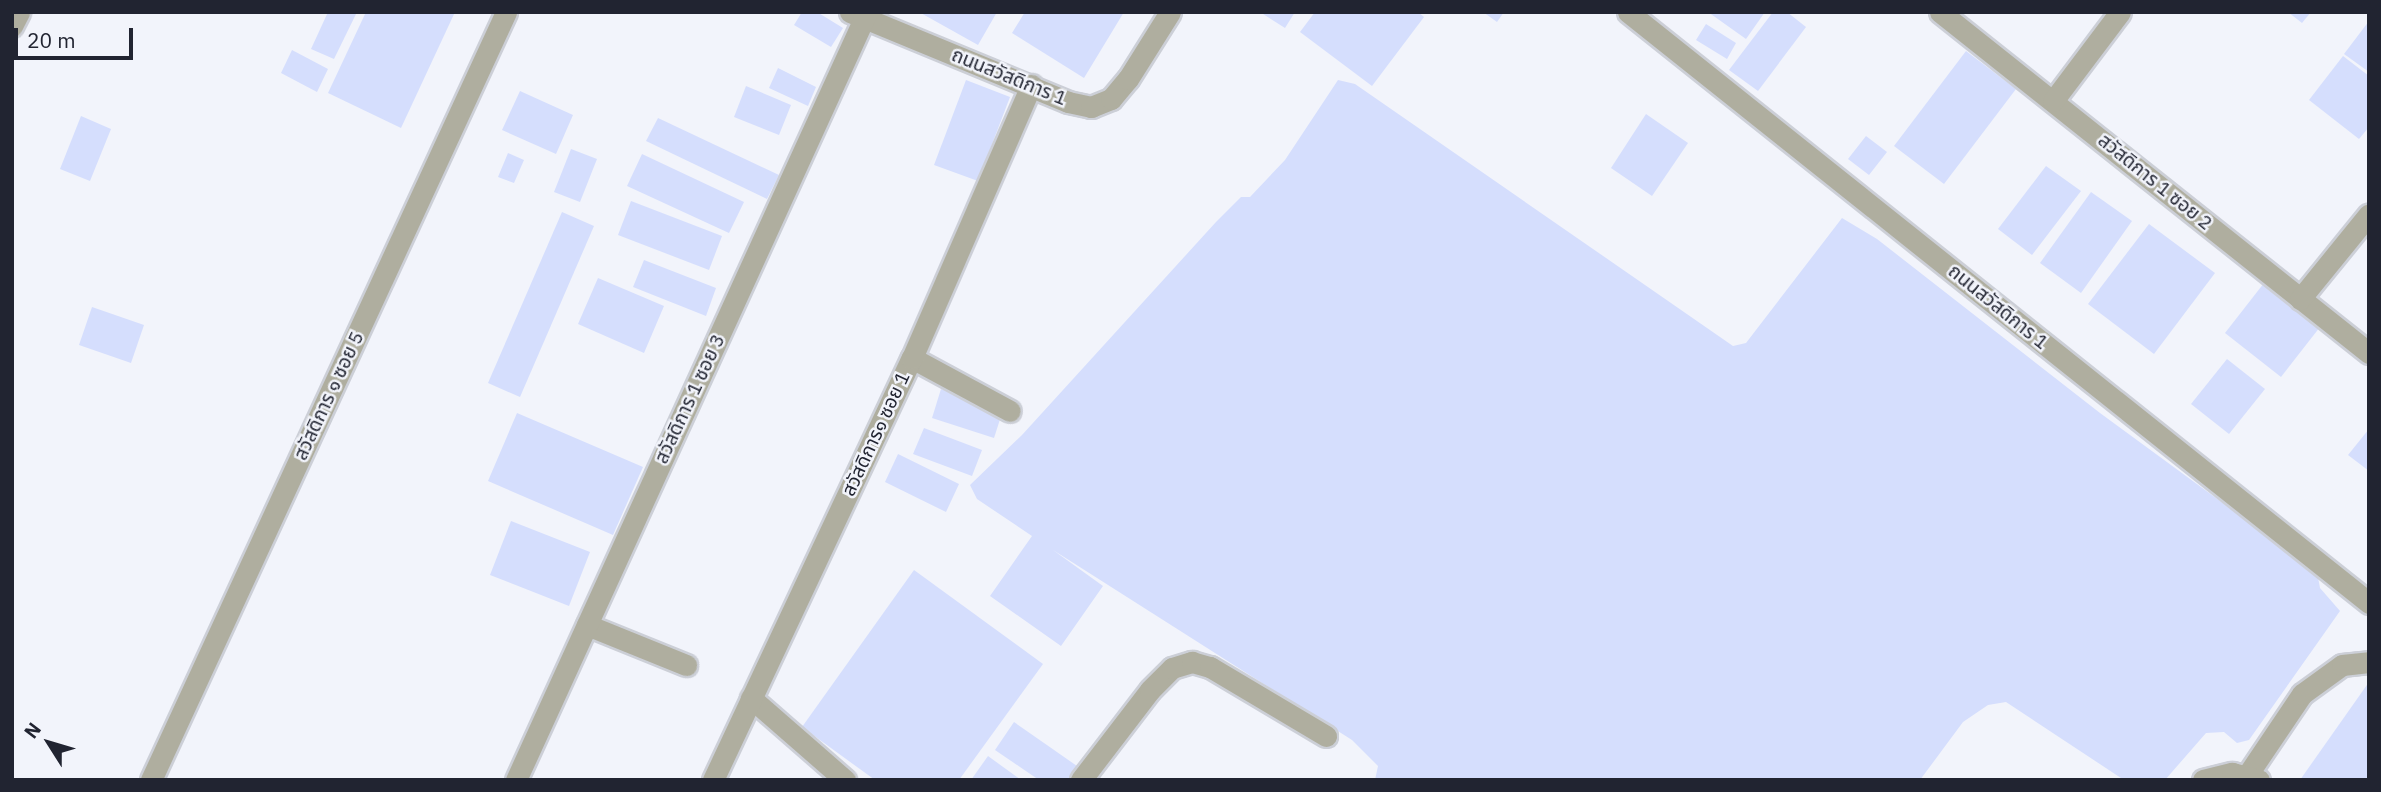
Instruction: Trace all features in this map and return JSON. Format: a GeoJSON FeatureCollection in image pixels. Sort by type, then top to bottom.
{"type":"FeatureCollection","features":[{"type":"Feature","properties":{"kind":"street"},"geometry":{"type":"LineString","coordinates":[[12,26],[19,12]]}},
{"type":"Feature","properties":{"kind":"street","name":"สวัสดิการ ๑ ซอย 5"},"geometry":{"type":"LineString","coordinates":[[151,780],[506,12]]}},
{"type":"Feature","properties":{"kind":"street","name":"ถนนสวัสดิการ 1"},"geometry":{"type":"LineString","coordinates":[[860,14],[1068,103],[1091,107],[1111,99],[1170,12]]}},
{"type":"Feature","properties":{"kind":"street","name":"ถนนสวัสดิการ 1"},"geometry":{"type":"LineString","coordinates":[[1628,12],[2369,603]]}},
{"type":"Feature","properties":{"kind":"street","name":"สวัสดิการ 1 ซอย 2"},"geometry":{"type":"LineString","coordinates":[[1940,12],[2369,353]]}},
{"type":"Feature","properties":{"kind":"street"},"geometry":{"type":"LineString","coordinates":[[2053,101],[2120,12]]}},
{"type":"Feature","properties":{"kind":"street","name":"สวัสดิการ 1 ซอย 3"},"geometry":{"type":"LineString","coordinates":[[516,780],[860,14]]}},
{"type":"Feature","properties":{"kind":"street","name":"สวัสดิการ๑ ซอย 1"},"geometry":{"type":"LineString","coordinates":[[713,780],[912,358],[1031,85]]}},
{"type":"Feature","properties":{"kind":"street"},"geometry":{"type":"LineString","coordinates":[[2300,299],[2369,214]]}},
{"type":"Feature","properties":{"kind":"street"},"geometry":{"type":"LineString","coordinates":[[912,358],[1010,411]]}},
{"type":"Feature","properties":{"kind":"street"},"geometry":{"type":"LineString","coordinates":[[587,625],[686,665]]}},
{"type":"Feature","properties":{"kind":"street"},"geometry":{"type":"LineString","coordinates":[[2203,780],[2232,773],[2252,778],[2302,694],[2342,665],[2369,662]]}},
{"type":"Feature","properties":{"kind":"street"},"geometry":{"type":"LineString","coordinates":[[1081,780],[1150,690],[1172,668],[1192,663],[1210,667],[1326,736]]}},
{"type":"Feature","properties":{"kind":"street"},"geometry":{"type":"LineString","coordinates":[[751,698],[845,780]]}},
{"type":"Feature","properties":{"kind":"building"},"geometry":{"type":"Polygon","coordinates":[[[328,12],[357,12],[334,59],[311,49],[328,12]]]}},
{"type":"Feature","properties":{"kind":"building"},"geometry":{"type":"Polygon","coordinates":[[[366,12],[455,12],[401,128],[328,93],[366,12]]]}},
{"type":"Feature","properties":{"kind":"building"},"geometry":{"type":"Polygon","coordinates":[[[802,12],[817,12],[843,28],[831,47],[794,25],[802,12]]]}},
{"type":"Feature","properties":{"kind":"building"},"geometry":{"type":"Polygon","coordinates":[[[919,12],[997,12],[978,45],[919,12]]]}},
{"type":"Feature","properties":{"kind":"building"},"geometry":{"type":"Polygon","coordinates":[[[1025,12],[1124,12],[1084,78],[1012,33],[1025,12]]]}},
{"type":"Feature","properties":{"kind":"building"},"geometry":{"type":"Polygon","coordinates":[[[1260,12],[1295,12],[1285,28],[1260,12]]]}},
{"type":"Feature","properties":{"kind":"building"},"geometry":{"type":"Polygon","coordinates":[[[1315,12],[1418,12],[1424,17],[1372,86],[1300,32],[1315,12]]]}},
{"type":"Feature","properties":{"kind":"building"},"geometry":{"type":"Polygon","coordinates":[[[1483,12],[1504,12],[1497,22],[1483,12]]]}},
{"type":"Feature","properties":{"kind":"building"},"geometry":{"type":"Polygon","coordinates":[[[1708,12],[1765,12],[1746,39],[1708,12]]]}},
{"type":"Feature","properties":{"kind":"building"},"geometry":{"type":"Polygon","coordinates":[[[1773,12],[1787,12],[1806,27],[1758,91],[1729,70],[1773,12]]]}},
{"type":"Feature","properties":{"kind":"building"},"geometry":{"type":"Polygon","coordinates":[[[2288,12],[2311,12],[2302,23],[2288,12]]]}},
{"type":"Feature","properties":{"kind":"building"},"geometry":{"type":"Polygon","coordinates":[[[2369,21],[2369,72],[2344,54],[2369,21]]]}},
{"type":"Feature","properties":{"kind":"building"},"geometry":{"type":"Polygon","coordinates":[[[1706,24],[1736,43],[1727,59],[1696,40],[1706,24]]]}},
{"type":"Feature","properties":{"kind":"building"},"geometry":{"type":"Polygon","coordinates":[[[292,50],[328,69],[317,92],[281,73],[292,50]]]}},
{"type":"Feature","properties":{"kind":"building"},"geometry":{"type":"Polygon","coordinates":[[[1966,51],[2016,89],[1944,184],[1894,146],[1966,51]]]}},
{"type":"Feature","properties":{"kind":"building"},"geometry":{"type":"Polygon","coordinates":[[[2343,56],[2369,76],[2369,127],[2359,139],[2309,100],[2343,56]]]}},
{"type":"Feature","properties":{"kind":"building"},"geometry":{"type":"Polygon","coordinates":[[[778,68],[816,87],[808,106],[769,88],[778,68]]]}},
{"type":"Feature","properties":{"kind":"building"},"geometry":{"type":"Polygon","coordinates":[[[966,80],[1010,97],[978,181],[934,165],[966,80]]]}},
{"type":"Feature","properties":{"kind":"building"},"geometry":{"type":"Polygon","coordinates":[[[1338,80],[1355,84],[1733,346],[1746,343],[1842,218],[1877,239],[2100,413],[2317,572],[2320,588],[2340,611],[2249,740],[2237,743],[2224,732],[2206,733],[2165,780],[2124,780],[2006,702],[1988,705],[1963,722],[1920,780],[1375,780],[1378,766],[1352,740],[1053,550],[1103,586],[1061,646],[990,596],[1032,536],[977,499],[970,485],[1022,435],[1216,222],[1241,197],[1250,197],[1285,160],[1338,80]]]}},
{"type":"Feature","properties":{"kind":"building"},"geometry":{"type":"Polygon","coordinates":[[[746,86],[791,105],[779,135],[734,117],[746,86]]]}},
{"type":"Feature","properties":{"kind":"building"},"geometry":{"type":"Polygon","coordinates":[[[520,91],[573,115],[556,154],[502,130],[520,91]]]}},
{"type":"Feature","properties":{"kind":"building"},"geometry":{"type":"Polygon","coordinates":[[[1646,114],[1688,143],[1652,196],[1611,168],[1646,114]]]}},
{"type":"Feature","properties":{"kind":"building"},"geometry":{"type":"Polygon","coordinates":[[[81,116],[111,129],[90,181],[60,169],[81,116]]]}},
{"type":"Feature","properties":{"kind":"building"},"geometry":{"type":"Polygon","coordinates":[[[658,118],[779,175],[767,199],[646,141],[658,118]]]}},
{"type":"Feature","properties":{"kind":"building"},"geometry":{"type":"Polygon","coordinates":[[[1866,136],[1887,152],[1869,175],[1848,159],[1866,136]]]}},
{"type":"Feature","properties":{"kind":"building"},"geometry":{"type":"Polygon","coordinates":[[[571,149],[597,159],[580,202],[554,192],[571,149]]]}},
{"type":"Feature","properties":{"kind":"building"},"geometry":{"type":"Polygon","coordinates":[[[508,153],[524,160],[514,183],[498,177],[508,153]]]}},
{"type":"Feature","properties":{"kind":"building"},"geometry":{"type":"Polygon","coordinates":[[[642,154],[744,202],[729,233],[627,186],[642,154]]]}},
{"type":"Feature","properties":{"kind":"building"},"geometry":{"type":"Polygon","coordinates":[[[2046,166],[2081,191],[2032,255],[1998,229],[2046,166]]]}},
{"type":"Feature","properties":{"kind":"building"},"geometry":{"type":"Polygon","coordinates":[[[2091,192],[2132,221],[2081,293],[2040,263],[2091,192]]]}},
{"type":"Feature","properties":{"kind":"building"},"geometry":{"type":"Polygon","coordinates":[[[631,201],[722,236],[709,270],[618,235],[631,201]]]}},
{"type":"Feature","properties":{"kind":"building"},"geometry":{"type":"Polygon","coordinates":[[[562,212],[594,226],[520,397],[488,383],[562,212]]]}},
{"type":"Feature","properties":{"kind":"building"},"geometry":{"type":"Polygon","coordinates":[[[2149,224],[2215,273],[2154,354],[2088,304],[2149,224]]]}},
{"type":"Feature","properties":{"kind":"building"},"geometry":{"type":"Polygon","coordinates":[[[644,260],[716,288],[706,316],[633,287],[644,260]]]}},
{"type":"Feature","properties":{"kind":"building"},"geometry":{"type":"Polygon","coordinates":[[[598,278],[664,306],[644,353],[578,324],[598,278]]]}},
{"type":"Feature","properties":{"kind":"building"},"geometry":{"type":"Polygon","coordinates":[[[2264,283],[2320,327],[2281,377],[2225,333],[2264,283]]]}},
{"type":"Feature","properties":{"kind":"building"},"geometry":{"type":"Polygon","coordinates":[[[92,307],[144,325],[131,363],[79,345],[92,307]]]}},
{"type":"Feature","properties":{"kind":"building"},"geometry":{"type":"Polygon","coordinates":[[[2227,359],[2265,389],[2229,434],[2191,404],[2227,359]]]}},
{"type":"Feature","properties":{"kind":"building"},"geometry":{"type":"Polygon","coordinates":[[[941,389],[1003,410],[994,438],[932,418],[941,389]]]}},
{"type":"Feature","properties":{"kind":"building"},"geometry":{"type":"Polygon","coordinates":[[[517,413],[643,467],[613,535],[488,481],[517,413]]]}},
{"type":"Feature","properties":{"kind":"building"},"geometry":{"type":"Polygon","coordinates":[[[924,428],[982,450],[972,476],[913,454],[924,428]]]}},
{"type":"Feature","properties":{"kind":"building"},"geometry":{"type":"Polygon","coordinates":[[[2369,429],[2369,471],[2348,455],[2369,429]]]}},
{"type":"Feature","properties":{"kind":"building"},"geometry":{"type":"Polygon","coordinates":[[[898,454],[959,484],[946,512],[885,482],[898,454]]]}},
{"type":"Feature","properties":{"kind":"building"},"geometry":{"type":"Polygon","coordinates":[[[511,521],[590,552],[569,606],[490,575],[511,521]]]}},
{"type":"Feature","properties":{"kind":"building"},"geometry":{"type":"Polygon","coordinates":[[[914,570],[1043,664],[959,780],[875,780],[802,727],[914,570]]]}},
{"type":"Feature","properties":{"kind":"building"},"geometry":{"type":"Polygon","coordinates":[[[2369,682],[2369,780],[2300,780],[2369,682]]]}},
{"type":"Feature","properties":{"kind":"building"},"geometry":{"type":"Polygon","coordinates":[[[1014,722],[1077,766],[1068,780],[1039,780],[995,750],[1014,722]]]}},
{"type":"Feature","properties":{"kind":"building"},"geometry":{"type":"Polygon","coordinates":[[[988,756],[1021,780],[971,780],[988,756]]]}}]}
